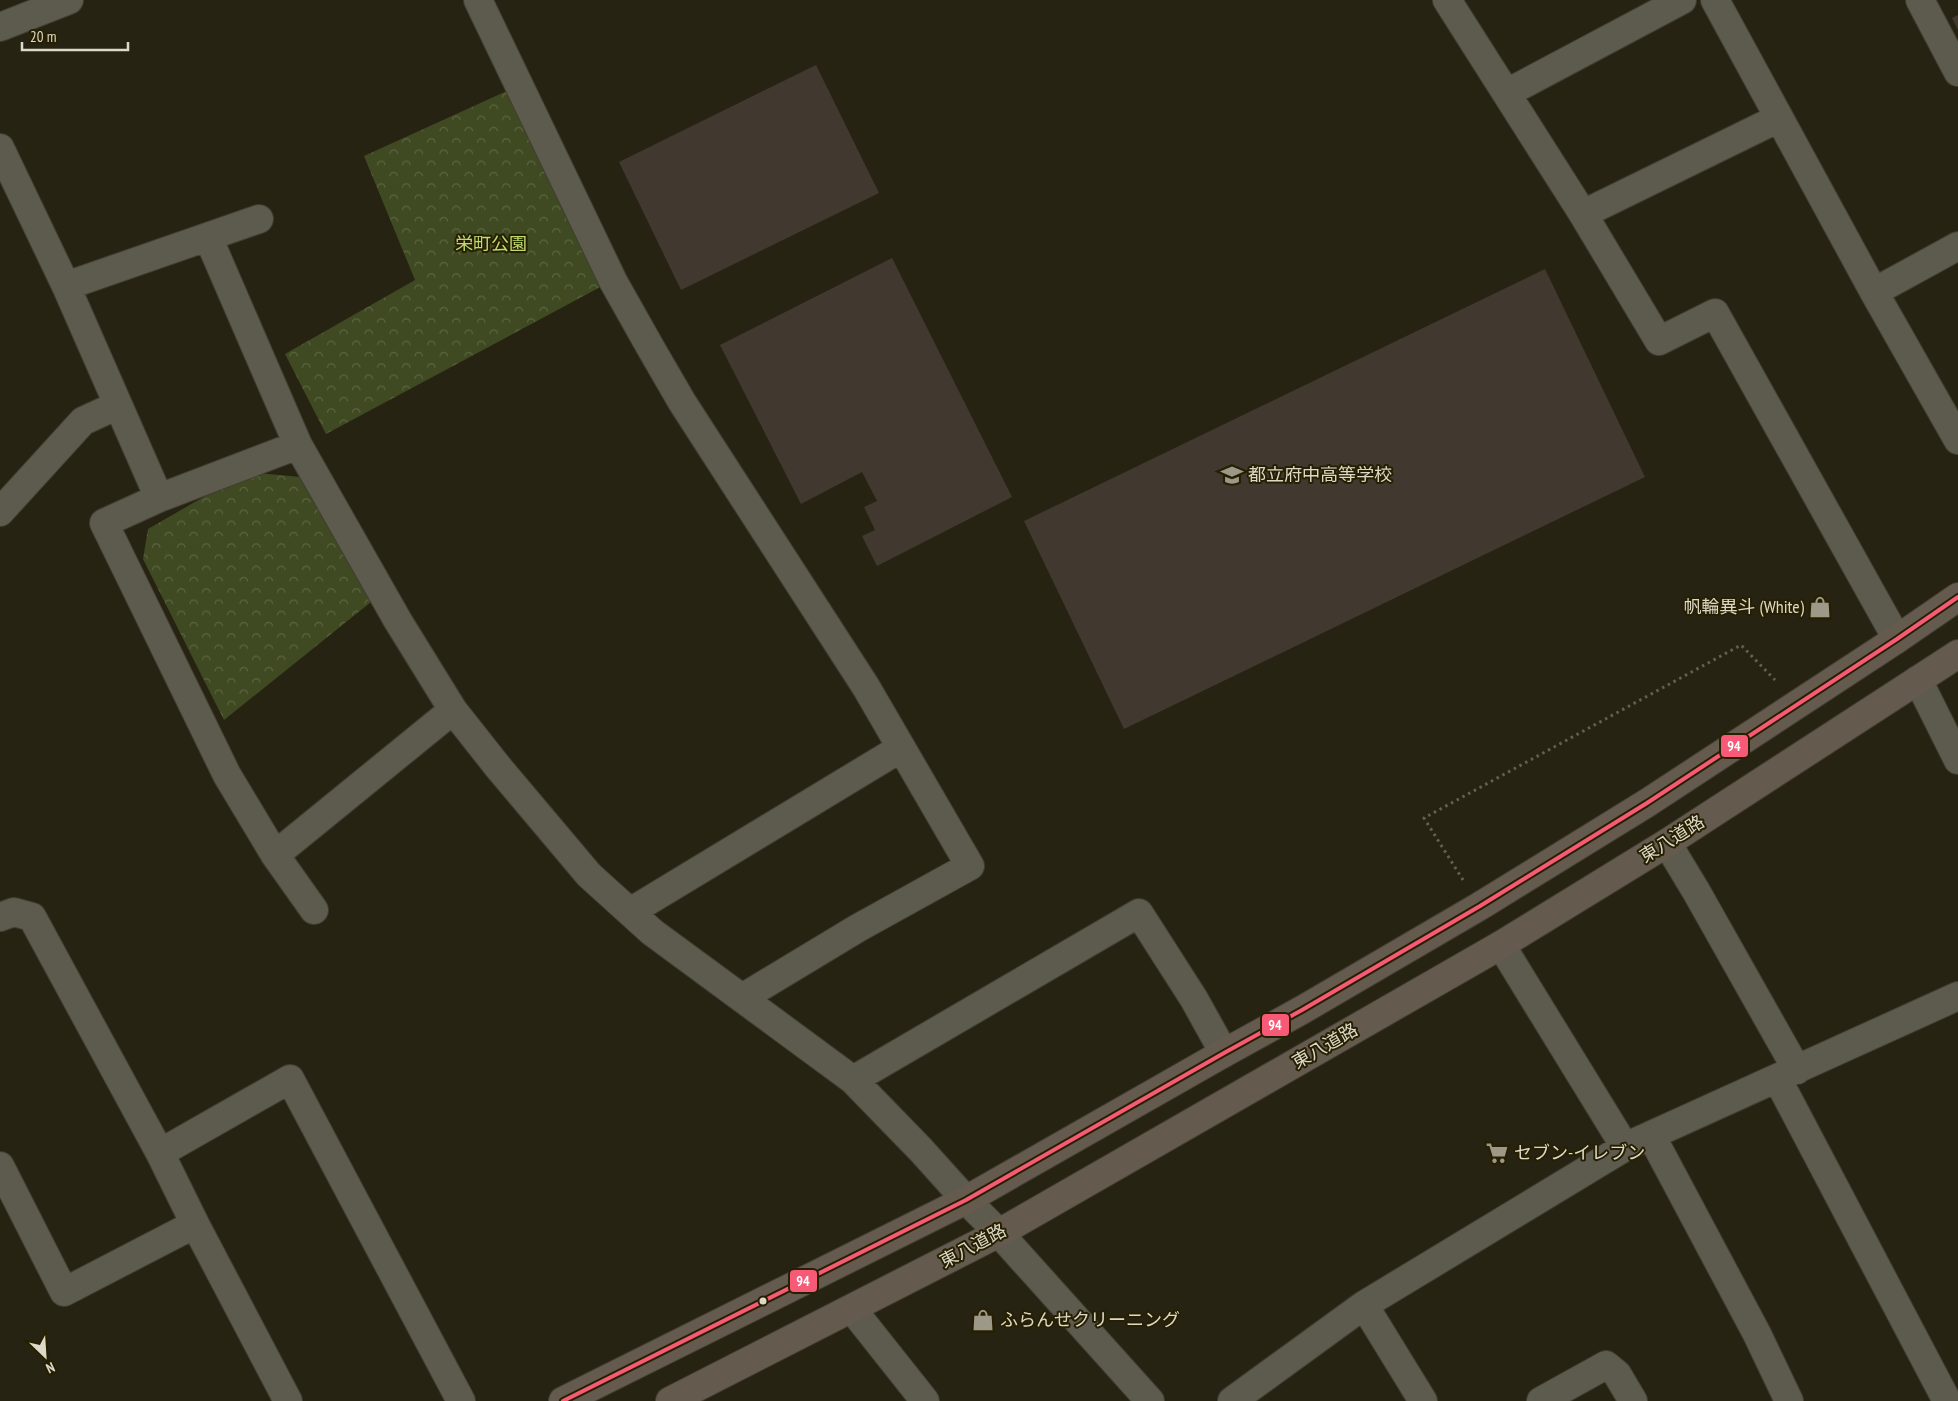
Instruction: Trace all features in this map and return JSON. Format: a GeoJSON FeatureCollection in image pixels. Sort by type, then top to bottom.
{"type":"FeatureCollection","features":[{"type":"Feature","properties":{"kind":"main road"},"geometry":{"type":"LineString","coordinates":[[563,1401],[966,1200],[1302,1010],[1480,906],[1647,803],[1958,597]]}},
{"type":"Feature","properties":{"kind":"main road","name":"東八道路"},"geometry":{"type":"LineString","coordinates":[[670,1401],[999,1233],[1501,945],[1667,843],[1958,654]]}},
{"type":"Feature","properties":{"kind":"street"},"geometry":{"type":"LineString","coordinates":[[0,27],[69,0]]}},
{"type":"Feature","properties":{"kind":"street"},"geometry":{"type":"LineString","coordinates":[[478,0],[613,281],[649,345],[682,402],[866,687],[970,866],[858,928],[742,998]]}},
{"type":"Feature","properties":{"kind":"street"},"geometry":{"type":"LineString","coordinates":[[1447,0],[1583,214],[1659,341],[1716,313],[1897,639]]}},
{"type":"Feature","properties":{"kind":"street"},"geometry":{"type":"LineString","coordinates":[[1507,93],[1682,0]]}},
{"type":"Feature","properties":{"kind":"street"},"geometry":{"type":"LineString","coordinates":[[1715,0],[1874,292],[1958,440]]}},
{"type":"Feature","properties":{"kind":"street"},"geometry":{"type":"LineString","coordinates":[[1920,0],[1958,72]]}},
{"type":"Feature","properties":{"kind":"street"},"geometry":{"type":"LineString","coordinates":[[1583,214],[1779,118]]}},
{"type":"Feature","properties":{"kind":"street"},"geometry":{"type":"LineString","coordinates":[[0,148],[66,286],[159,498]]}},
{"type":"Feature","properties":{"kind":"street"},"geometry":{"type":"LineString","coordinates":[[66,286],[260,219]]}},
{"type":"Feature","properties":{"kind":"street"},"geometry":{"type":"LineString","coordinates":[[208,237],[298,445],[398,621],[453,710],[498,767],[589,875],[652,932],[854,1080],[999,1233],[1150,1401]]}},
{"type":"Feature","properties":{"kind":"street"},"geometry":{"type":"LineString","coordinates":[[1874,292],[1958,246]]}},
{"type":"Feature","properties":{"kind":"street"},"geometry":{"type":"LineString","coordinates":[[0,512],[83,421],[118,405]]}},
{"type":"Feature","properties":{"kind":"street"},"geometry":{"type":"LineString","coordinates":[[298,445],[159,498],[104,524],[228,775],[275,855],[314,910]]}},
{"type":"Feature","properties":{"kind":"street"},"geometry":{"type":"LineString","coordinates":[[1918,680],[1958,760]]}},
{"type":"Feature","properties":{"kind":"street"},"geometry":{"type":"LineString","coordinates":[[275,855],[453,710]]}},
{"type":"Feature","properties":{"kind":"street"},"geometry":{"type":"LineString","coordinates":[[630,912],[901,748]]}},
{"type":"Feature","properties":{"kind":"street"},"geometry":{"type":"LineString","coordinates":[[1667,843],[1700,899],[1947,1401]]}},
{"type":"Feature","properties":{"kind":"street"},"geometry":{"type":"LineString","coordinates":[[0,917],[14,912],[32,917],[160,1153],[288,1401]]}},
{"type":"Feature","properties":{"kind":"street"},"geometry":{"type":"LineString","coordinates":[[854,1080],[1138,913],[1194,999],[1224,1053]]}},
{"type":"Feature","properties":{"kind":"street"},"geometry":{"type":"LineString","coordinates":[[1501,945],[1625,1147]]}},
{"type":"Feature","properties":{"kind":"street"},"geometry":{"type":"LineString","coordinates":[[1232,1401],[1364,1305],[1625,1147],[1958,996]]}},
{"type":"Feature","properties":{"kind":"street"},"geometry":{"type":"LineString","coordinates":[[160,1153],[290,1079],[461,1401]]}},
{"type":"Feature","properties":{"kind":"street"},"geometry":{"type":"LineString","coordinates":[[1651,1135],[1757,1334],[1788,1401]]}},
{"type":"Feature","properties":{"kind":"street"},"geometry":{"type":"LineString","coordinates":[[0,1166],[64,1292],[195,1224]]}},
{"type":"Feature","properties":{"kind":"street"},"geometry":{"type":"LineString","coordinates":[[1364,1305],[1423,1401]]}},
{"type":"Feature","properties":{"kind":"street"},"geometry":{"type":"LineString","coordinates":[[852,1309],[925,1401]]}},
{"type":"Feature","properties":{"kind":"street"},"geometry":{"type":"LineString","coordinates":[[1541,1401],[1606,1365],[1617,1374],[1633,1401]]}},
{"type":"Feature","properties":{"kind":"path"},"geometry":{"type":"LineString","coordinates":[[1480,906],[1424,818],[1741,644],[1798,704]]}},
{"type":"Feature","properties":{"kind":"green space","name":"栄町公園"},"geometry":{"type":"Polygon","coordinates":[[[509,90],[604,285],[326,434],[285,354],[415,280],[364,156],[509,90]]]}},
{"type":"Feature","properties":{"kind":"green space"},"geometry":{"type":"Polygon","coordinates":[[[247,472],[301,477],[371,602],[224,720],[143,559],[148,529],[247,472]]]}},
{"type":"Feature","properties":{"kind":"building"},"geometry":{"type":"Polygon","coordinates":[[[1958,15],[1958,30],[1952,18],[1958,15]]]}},
{"type":"Feature","properties":{"kind":"building"},"geometry":{"type":"Polygon","coordinates":[[[816,65],[879,193],[681,290],[619,162],[816,65]]]}},
{"type":"Feature","properties":{"kind":"building"},"geometry":{"type":"Polygon","coordinates":[[[892,258],[1012,497],[877,566],[862,536],[875,530],[864,507],[877,501],[862,472],[801,504],[720,345],[892,258]]]}},
{"type":"Feature","properties":{"kind":"building"},"geometry":{"type":"Polygon","coordinates":[[[1545,269],[1645,477],[1124,729],[1024,521],[1545,269]]]}},
{"type":"Feature","properties":{"kind":"transit line","name":"94"},"geometry":{"type":"LineString","coordinates":[[563,1401],[966,1200],[1302,1010],[1480,906],[1647,803],[1958,597]]}},
{"type":"Feature","properties":{"kind":"place","name":"都立府中高等学校"},"geometry":{"type":"Point","coordinates":[1232,475]}},
{"type":"Feature","properties":{"kind":"place","name":"帆輪異斗 (White)"},"geometry":{"type":"Point","coordinates":[1820,607]}},
{"type":"Feature","properties":{"kind":"place","name":"セブン-イレブン"},"geometry":{"type":"Point","coordinates":[1497,1153]}},
{"type":"Feature","properties":{"kind":"place","name":"ふらんせクリーニング"},"geometry":{"type":"Point","coordinates":[983,1320]}}]}
